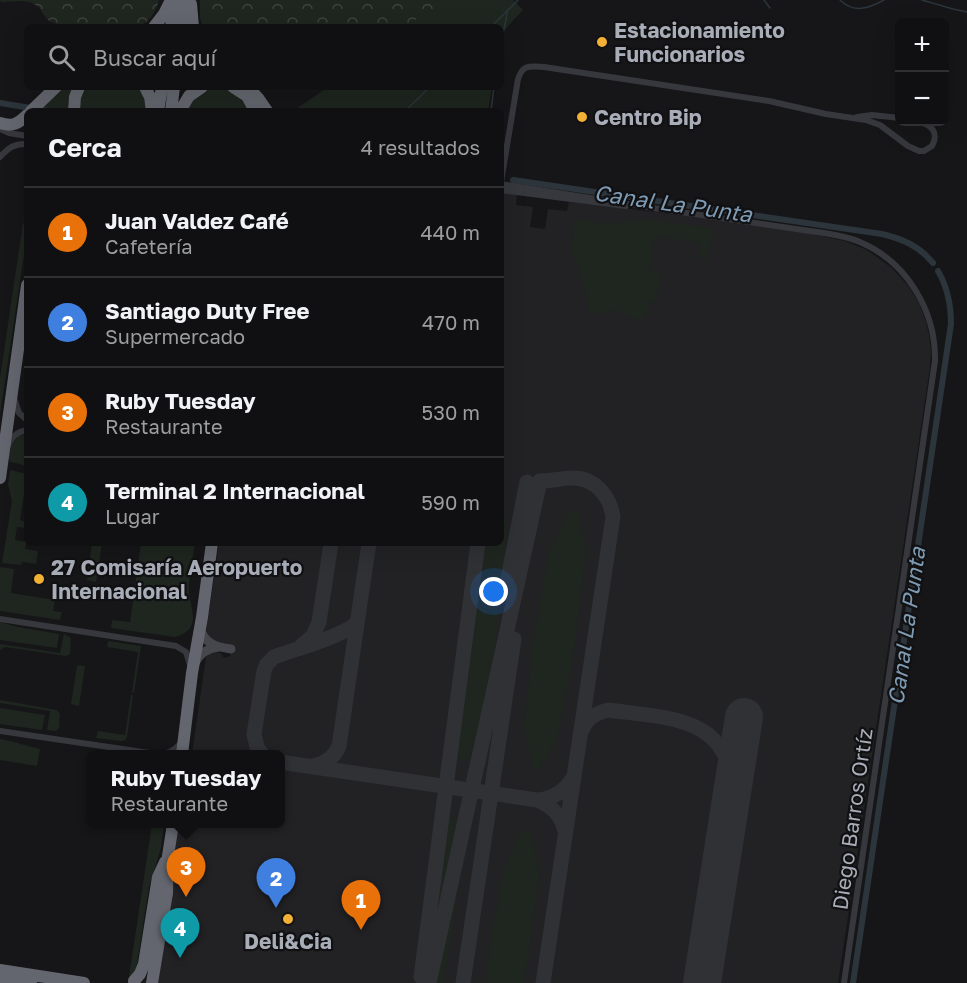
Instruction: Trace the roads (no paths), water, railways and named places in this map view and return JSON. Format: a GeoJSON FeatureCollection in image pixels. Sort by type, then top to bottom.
{"type":"FeatureCollection","features":[{"type":"Feature","properties":{"kind":"highway"},"geometry":{"type":"LineString","coordinates":[[156,24],[173,0]]}},
{"type":"Feature","properties":{"kind":"highway"},"geometry":{"type":"LineString","coordinates":[[171,24],[173,0]]}},
{"type":"Feature","properties":{"kind":"highway"},"geometry":{"type":"LineString","coordinates":[[183,24],[188,0]]}},
{"type":"Feature","properties":{"kind":"highway"},"geometry":{"type":"LineString","coordinates":[[188,0],[193,24]]}},
{"type":"Feature","properties":{"kind":"highway"},"geometry":{"type":"LineString","coordinates":[[34,108],[53,90]]}},
{"type":"Feature","properties":{"kind":"highway"},"geometry":{"type":"LineString","coordinates":[[74,108],[78,90]]}},
{"type":"Feature","properties":{"kind":"highway"},"geometry":{"type":"LineString","coordinates":[[147,90],[152,108]]}},
{"type":"Feature","properties":{"kind":"highway"},"geometry":{"type":"LineString","coordinates":[[158,108],[162,90]]}},
{"type":"Feature","properties":{"kind":"highway"},"geometry":{"type":"LineString","coordinates":[[171,108],[174,90]]}},
{"type":"Feature","properties":{"kind":"highway"},"geometry":{"type":"LineString","coordinates":[[182,108],[189,96],[198,90]]}},
{"type":"Feature","properties":{"kind":"highway"},"geometry":{"type":"LineString","coordinates":[[238,90],[247,96],[253,108]]}},
{"type":"Feature","properties":{"kind":"highway"},"geometry":{"type":"LineString","coordinates":[[251,90],[265,108]]}},
{"type":"Feature","properties":{"kind":"highway"},"geometry":{"type":"LineString","coordinates":[[0,123],[15,125],[24,118]]}},
{"type":"Feature","properties":{"kind":"highway"},"geometry":{"type":"LineString","coordinates":[[0,478],[24,305]]}},
{"type":"Feature","properties":{"kind":"highway"},"geometry":{"type":"LineString","coordinates":[[14,372],[24,337]]}},
{"type":"Feature","properties":{"kind":"highway"},"geometry":{"type":"LineString","coordinates":[[13,386],[24,353]]}},
{"type":"Feature","properties":{"kind":"highway"},"geometry":{"type":"LineString","coordinates":[[183,750],[212,546]]}},
{"type":"Feature","properties":{"kind":"highway"},"geometry":{"type":"LineString","coordinates":[[152,983],[167,893],[172,828]]}},
{"type":"Feature","properties":{"kind":"highway"},"geometry":{"type":"LineString","coordinates":[[134,981],[144,964],[158,877],[168,856]]}},
{"type":"Feature","properties":{"kind":"highway"},"geometry":{"type":"LineString","coordinates":[[0,970],[84,983]]}},
{"type":"Feature","properties":{"kind":"highway"},"geometry":{"type":"LineString","coordinates":[[0,978],[33,983]]}},
{"type":"Feature","properties":{"kind":"street"},"geometry":{"type":"LineString","coordinates":[[504,165],[518,79],[522,69],[527,66],[769,101],[815,112],[867,120],[880,125],[919,151],[932,146],[935,137],[930,126]]}},
{"type":"Feature","properties":{"kind":"street"},"geometry":{"type":"LineString","coordinates":[[854,118],[872,115],[895,117]]}},
{"type":"Feature","properties":{"kind":"street"},"geometry":{"type":"LineString","coordinates":[[0,129],[24,135]]}},
{"type":"Feature","properties":{"kind":"street"},"geometry":{"type":"LineString","coordinates":[[0,157],[13,146],[24,144]]}},
{"type":"Feature","properties":{"kind":"street","name":"Diego Barros Ortíz"},"geometry":{"type":"LineString","coordinates":[[504,183],[666,210],[824,232],[849,238],[884,256],[905,276],[925,306],[932,327],[935,361],[844,983]]}},
{"type":"Feature","properties":{"kind":"street","name":"Diego Barros Ortíz"},"geometry":{"type":"LineString","coordinates":[[504,190],[666,210]]}},
{"type":"Feature","properties":{"kind":"street"},"geometry":{"type":"LineString","coordinates":[[13,386],[17,409],[24,418]]}},
{"type":"Feature","properties":{"kind":"street"},"geometry":{"type":"LineString","coordinates":[[1,473],[11,440],[16,434],[24,431]]}},
{"type":"Feature","properties":{"kind":"street"},"geometry":{"type":"LineString","coordinates":[[0,620],[176,646],[188,655],[193,669]]}},
{"type":"Feature","properties":{"kind":"street"},"geometry":{"type":"LineString","coordinates":[[200,627],[206,640],[219,647]]}},
{"type":"Feature","properties":{"kind":"street"},"geometry":{"type":"LineString","coordinates":[[193,669],[202,653],[213,647],[231,649]]}},
{"type":"Feature","properties":{"kind":"street"},"geometry":{"type":"LineString","coordinates":[[0,731],[132,750]]}},
{"type":"Feature","properties":{"kind":"street"},"geometry":{"type":"LineString","coordinates":[[173,750],[182,742],[185,734]]}},
{"type":"Feature","properties":{"kind":"waterway"},"geometry":{"type":"LineString","coordinates":[[494,24],[518,0]]}},
{"type":"Feature","properties":{"kind":"waterway"},"geometry":{"type":"LineString","coordinates":[[764,0],[770,8]]}},
{"type":"Feature","properties":{"kind":"waterway"},"geometry":{"type":"LineString","coordinates":[[840,0],[856,8],[867,7],[884,0]]}},
{"type":"Feature","properties":{"kind":"waterway"},"geometry":{"type":"LineString","coordinates":[[922,0],[967,12]]}},
{"type":"Feature","properties":{"kind":"waterway"},"geometry":{"type":"LineString","coordinates":[[504,28],[507,12]]}},
{"type":"Feature","properties":{"kind":"waterway"},"geometry":{"type":"LineString","coordinates":[[408,108],[427,90]]}},
{"type":"Feature","properties":{"kind":"waterway"},"geometry":{"type":"LineString","coordinates":[[491,108],[494,90]]}},
{"type":"Feature","properties":{"kind":"waterway","name":"Canal La Punta"},"geometry":{"type":"LineString","coordinates":[[0,103],[31,108]]}},
{"type":"Feature","properties":{"kind":"waterway","name":"Canal La Punta"},"geometry":{"type":"LineString","coordinates":[[513,180],[882,234],[910,244],[933,263]]}},
{"type":"Feature","properties":{"kind":"waterway","name":"Canal La Punta"},"geometry":{"type":"LineString","coordinates":[[853,983],[951,324],[948,297],[938,271]]}},
{"type":"Feature","properties":{"kind":"place","name":"Estacionamiento Funcionarios"},"geometry":{"type":"Point","coordinates":[602,42]}},
{"type":"Feature","properties":{"kind":"place","name":"Centro Bip"},"geometry":{"type":"Point","coordinates":[582,117]}},
{"type":"Feature","properties":{"kind":"place","name":"27 Comisaría Aeropuerto Internacional"},"geometry":{"type":"Point","coordinates":[39,579]}},
{"type":"Feature","properties":{"kind":"place","name":"Ruby Tuesday"},"geometry":{"type":"Point","coordinates":[186,897]}},
{"type":"Feature","properties":{"kind":"place","name":"Santiago Duty Free"},"geometry":{"type":"Point","coordinates":[276,908]}},
{"type":"Feature","properties":{"kind":"place","name":"Deli&Cia"},"geometry":{"type":"Point","coordinates":[288,919]}},
{"type":"Feature","properties":{"kind":"place","name":"Juan Valdez Café"},"geometry":{"type":"Point","coordinates":[361,930]}},
{"type":"Feature","properties":{"kind":"place","name":"Terminal 2 Internacional"},"geometry":{"type":"Point","coordinates":[180,958]}}]}
